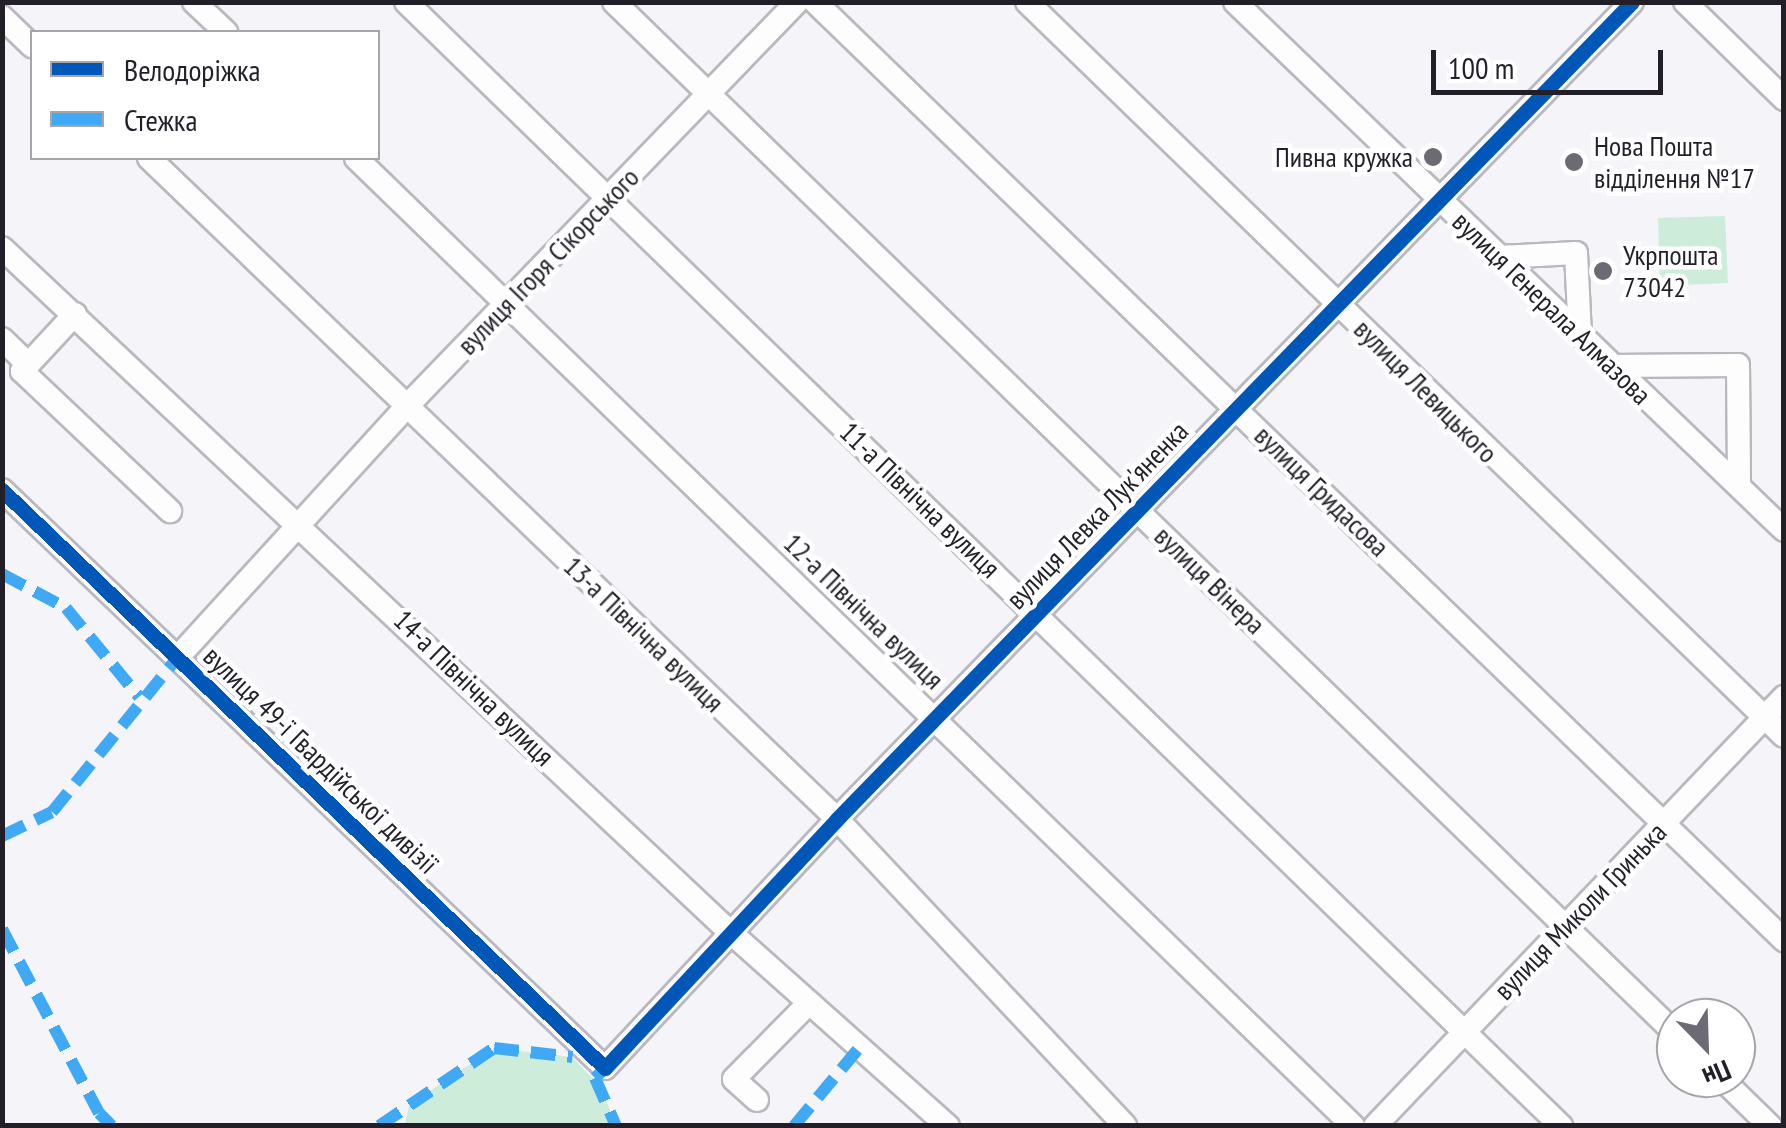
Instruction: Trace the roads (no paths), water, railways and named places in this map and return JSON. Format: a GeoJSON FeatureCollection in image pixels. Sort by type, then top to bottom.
{"type":"FeatureCollection","features":[{"type":"Feature","properties":{"kind":"street"},"geometry":{"type":"LineString","coordinates":[[194,2],[224,30]]}},
{"type":"Feature","properties":{"kind":"street","name":"11-а Північна вулиця"},"geometry":{"type":"LineString","coordinates":[[406,2],[1561,1126]]}},
{"type":"Feature","properties":{"kind":"street","name":"вулиця Вінера"},"geometry":{"type":"LineString","coordinates":[[614,2],[1656,1015]]}},
{"type":"Feature","properties":{"kind":"street","name":"вулиця Ігоря Сікорського"},"geometry":{"type":"LineString","coordinates":[[178,657],[407,406],[797,2]]}},
{"type":"Feature","properties":{"kind":"street","name":"вулиця Гридасова"},"geometry":{"type":"LineString","coordinates":[[816,2],[1784,940]]}},
{"type":"Feature","properties":{"kind":"street","name":"вулиця Левицького"},"geometry":{"type":"LineString","coordinates":[[1027,2],[1339,303],[1471,439],[1784,736]]}},
{"type":"Feature","properties":{"kind":"street","name":"вулиця Генерала Алмазова"},"geometry":{"type":"LineString","coordinates":[[1236,2],[1784,530]]}},
{"type":"Feature","properties":{"kind":"street","name":"вулиця Левка Лук'яненка"},"geometry":{"type":"LineString","coordinates":[[605,1068],[837,820],[1632,2]]}},
{"type":"Feature","properties":{"kind":"street"},"geometry":{"type":"LineString","coordinates":[[1684,2],[1784,99]]}},
{"type":"Feature","properties":{"kind":"street"},"geometry":{"type":"LineString","coordinates":[[2,17],[30,44]]}},
{"type":"Feature","properties":{"kind":"street","name":"13-а Північна вулиця"},"geometry":{"type":"LineString","coordinates":[[150,160],[837,820],[1125,1126]]}},
{"type":"Feature","properties":{"kind":"street","name":"12-а Північна вулиця"},"geometry":{"type":"LineString","coordinates":[[358,160],[939,718],[1353,1126]]}},
{"type":"Feature","properties":{"kind":"street","name":"14-а Північна вулиця"},"geometry":{"type":"LineString","coordinates":[[2,248],[302,523],[730,932],[948,1126]]}},
{"type":"Feature","properties":{"kind":"street"},"geometry":{"type":"LineString","coordinates":[[1499,257],[1576,253],[1580,336]]}},
{"type":"Feature","properties":{"kind":"street"},"geometry":{"type":"LineString","coordinates":[[74,314],[22,370],[170,511]]}},
{"type":"Feature","properties":{"kind":"street"},"geometry":{"type":"LineString","coordinates":[[2,339],[28,364]]}},
{"type":"Feature","properties":{"kind":"street"},"geometry":{"type":"LineString","coordinates":[[1612,366],[1738,366],[1738,485]]}},
{"type":"Feature","properties":{"kind":"street","name":"вулиця 49-ї Гвардійської дивізії"},"geometry":{"type":"LineString","coordinates":[[2,490],[605,1068]]}},
{"type":"Feature","properties":{"kind":"street","name":"вулиця Миколи Гринька"},"geometry":{"type":"LineString","coordinates":[[1375,1126],[1784,697]]}},
{"type":"Feature","properties":{"kind":"street"},"geometry":{"type":"LineString","coordinates":[[757,1100],[734,1079],[809,1003]]}},
{"type":"Feature","properties":{"kind":"street"},"geometry":{"type":"LineString","coordinates":[[1741,1098],[1770,1126]]}},
{"type":"Feature","properties":{"kind":"place","name":"Пивна кружка"},"geometry":{"type":"Point","coordinates":[1433,157]}},
{"type":"Feature","properties":{"kind":"place","name":"Нова Пошта відділення №17"},"geometry":{"type":"Point","coordinates":[1574,162]}},
{"type":"Feature","properties":{"kind":"place","name":"Укрпошта 73042"},"geometry":{"type":"Point","coordinates":[1603,271]}}]}
